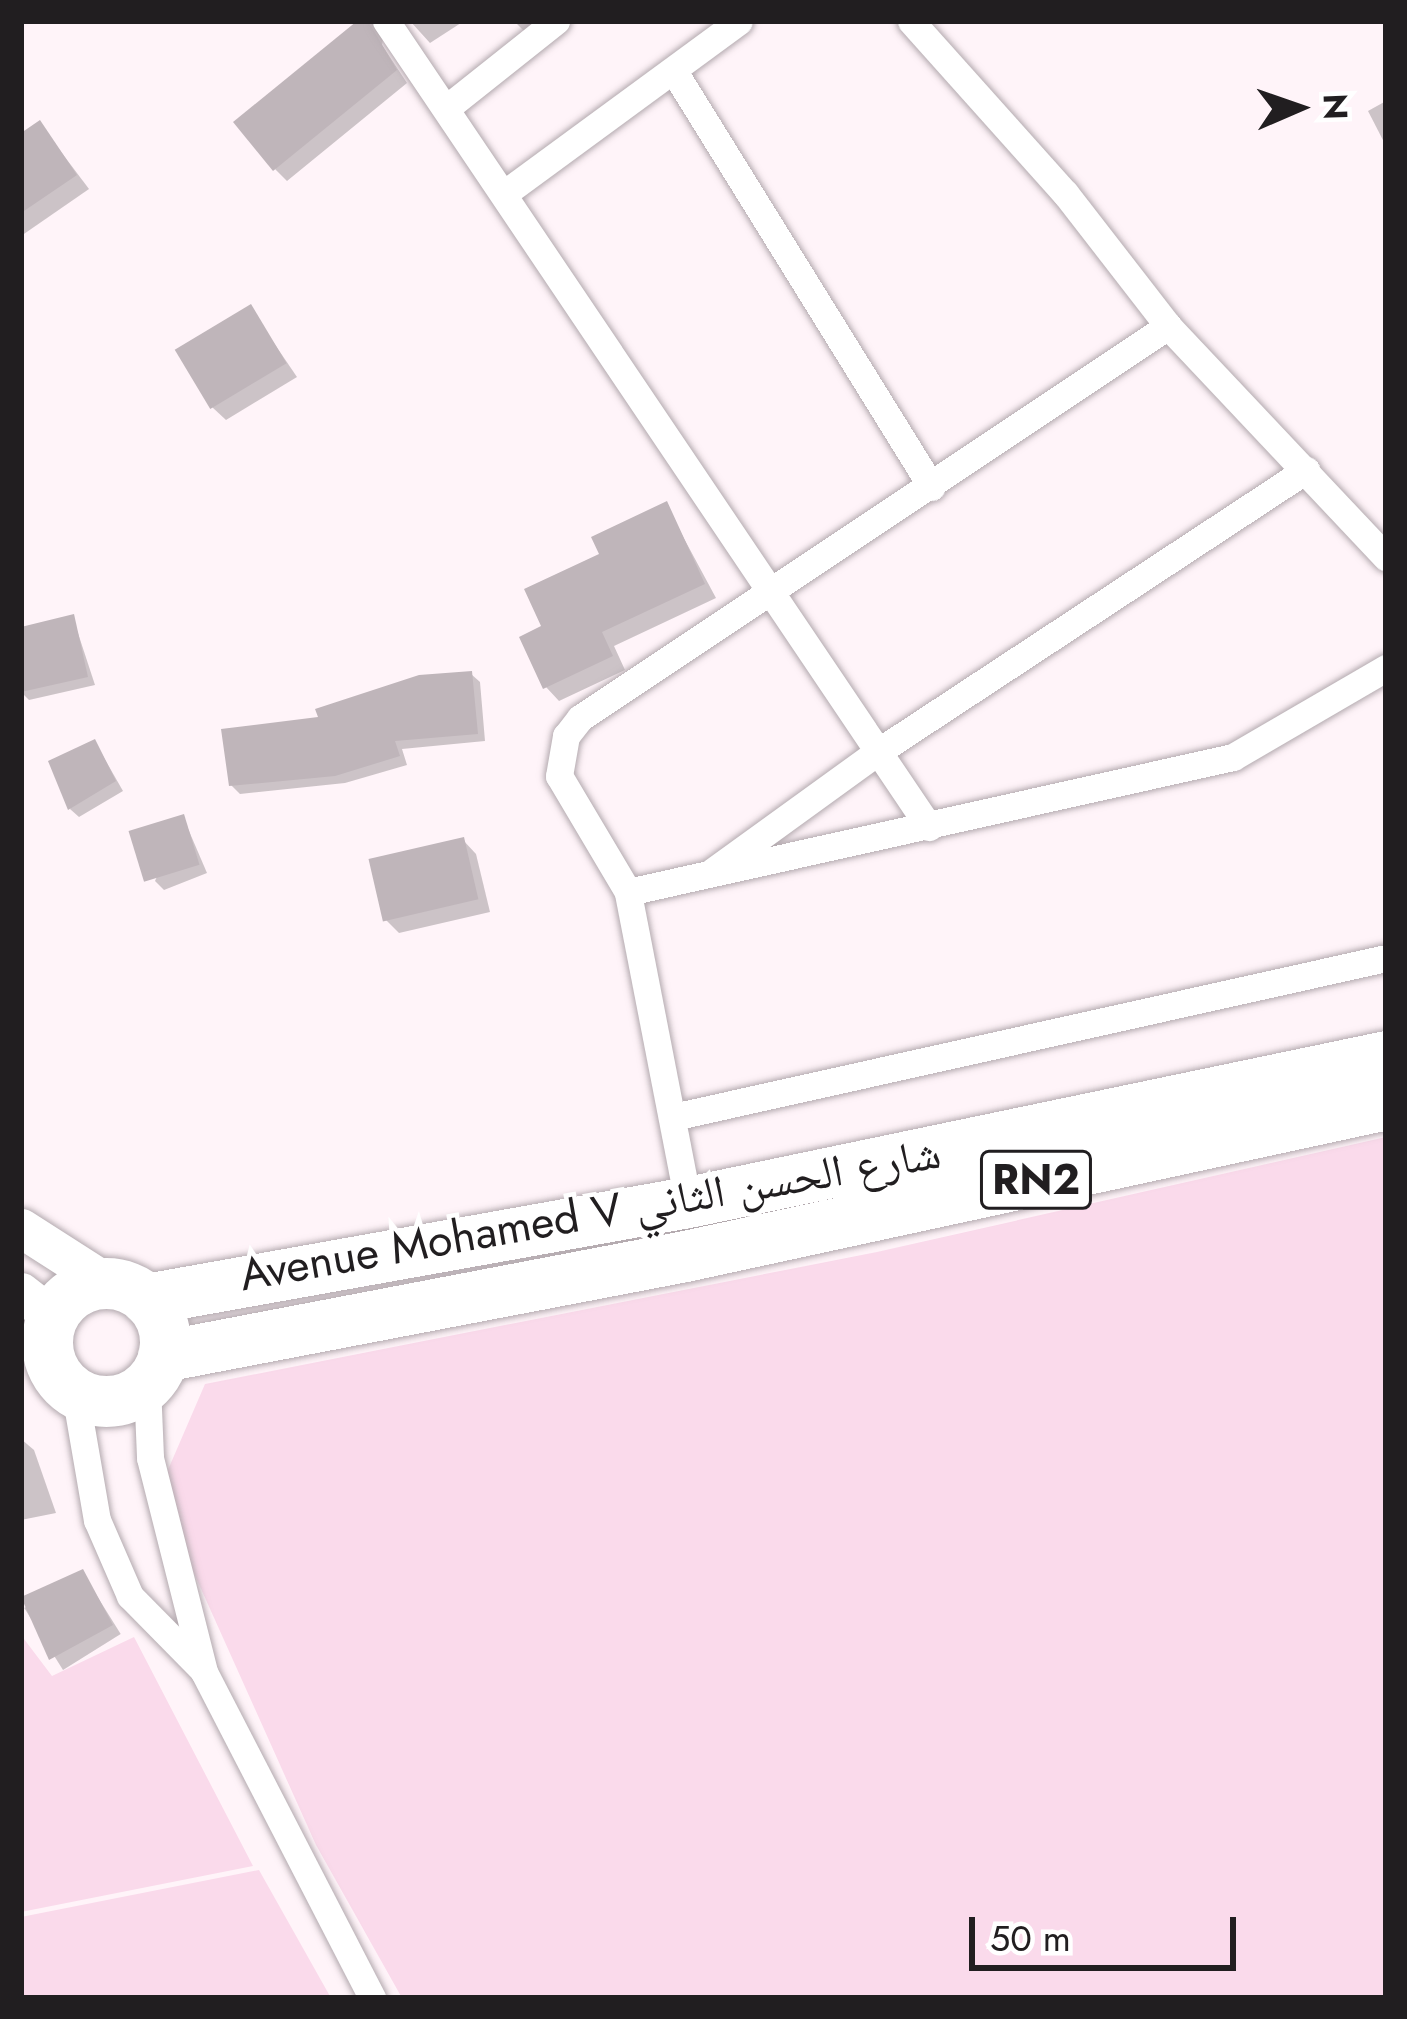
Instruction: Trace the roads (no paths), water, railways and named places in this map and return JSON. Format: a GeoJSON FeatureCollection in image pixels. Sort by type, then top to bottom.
{"type":"FeatureCollection","features":[{"type":"Feature","properties":{"kind":"highway","name":"Avenue Mohamed V شارع الحسن الثاني"},"geometry":{"type":"LineString","coordinates":[[126,1291],[688,1202],[1386,1056]]}},
{"type":"Feature","properties":{"kind":"highway","name":"Avenue Mohamed V شارع الحسن الثاني"},"geometry":{"type":"LineString","coordinates":[[155,1371],[1386,1104]]}},
{"type":"Feature","properties":{"kind":"highway","name":"RN2"},"geometry":{"type":"LineString","coordinates":[[126,1291],[81,1289],[32,1312],[54,1391],[112,1402],[155,1371]]}},
{"type":"Feature","properties":{"kind":"highway"},"geometry":{"type":"LineString","coordinates":[[126,1291],[163,1325],[155,1371]]}},
{"type":"Feature","properties":{"kind":"street"},"geometry":{"type":"LineString","coordinates":[[386,21],[449,106],[928,827]]}},
{"type":"Feature","properties":{"kind":"street"},"geometry":{"type":"LineString","coordinates":[[449,106],[556,21]]}},
{"type":"Feature","properties":{"kind":"street"},"geometry":{"type":"LineString","coordinates":[[505,193],[675,74],[739,21]]}},
{"type":"Feature","properties":{"kind":"street"},"geometry":{"type":"LineString","coordinates":[[911,21],[1065,193],[1168,326],[1386,557]]}},
{"type":"Feature","properties":{"kind":"street"},"geometry":{"type":"LineString","coordinates":[[675,74],[932,487]]}},
{"type":"Feature","properties":{"kind":"street"},"geometry":{"type":"LineString","coordinates":[[688,1202],[628,892],[560,776],[566,736],[580,718],[1168,326]]}},
{"type":"Feature","properties":{"kind":"street"},"geometry":{"type":"LineString","coordinates":[[704,878],[876,753],[1306,470]]}},
{"type":"Feature","properties":{"kind":"street"},"geometry":{"type":"LineString","coordinates":[[628,892],[1233,758],[1386,668]]}},
{"type":"Feature","properties":{"kind":"street"},"geometry":{"type":"LineString","coordinates":[[673,1117],[1386,958]]}},
{"type":"Feature","properties":{"kind":"street"},"geometry":{"type":"LineString","coordinates":[[21,1228],[126,1291]]}},
{"type":"Feature","properties":{"kind":"street"},"geometry":{"type":"LineString","coordinates":[[155,1371],[149,1458],[204,1672],[372,1998]]}},
{"type":"Feature","properties":{"kind":"street"},"geometry":{"type":"LineString","coordinates":[[54,1391],[97,1520],[130,1596],[204,1672]]}}]}
